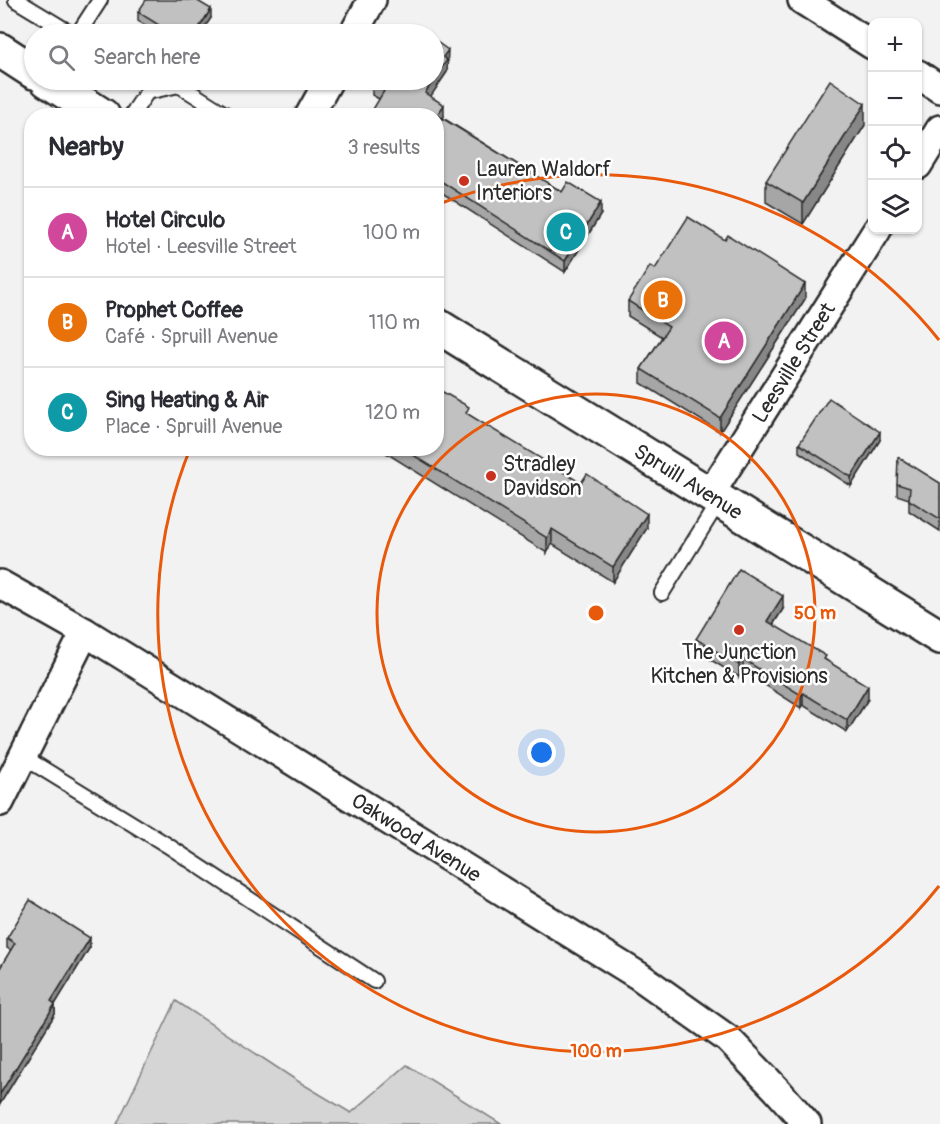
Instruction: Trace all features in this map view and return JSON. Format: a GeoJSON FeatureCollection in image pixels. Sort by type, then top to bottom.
{"type":"FeatureCollection","features":[{"type":"Feature","properties":{"kind":"street"},"geometry":{"type":"LineString","coordinates":[[359,24],[372,0]]}},
{"type":"Feature","properties":{"kind":"street"},"geometry":{"type":"LineString","coordinates":[[802,0],[868,42]]}},
{"type":"Feature","properties":{"kind":"street"},"geometry":{"type":"LineString","coordinates":[[0,50],[24,66]]}},
{"type":"Feature","properties":{"kind":"street"},"geometry":{"type":"LineString","coordinates":[[922,77],[940,89]]}},
{"type":"Feature","properties":{"kind":"street"},"geometry":{"type":"LineString","coordinates":[[63,90],[91,108]]}},
{"type":"Feature","properties":{"kind":"street"},"geometry":{"type":"LineString","coordinates":[[313,108],[323,90]]}},
{"type":"Feature","properties":{"kind":"street"},"geometry":{"type":"LineString","coordinates":[[922,158],[940,129]]}},
{"type":"Feature","properties":{"kind":"street","name":"Leesville Street"},"geometry":{"type":"LineString","coordinates":[[714,499],[875,234]]}},
{"type":"Feature","properties":{"kind":"street","name":"Spruill Avenue"},"geometry":{"type":"LineString","coordinates":[[444,330],[940,637]]}},
{"type":"Feature","properties":{"kind":"street","name":"Oakwood Avenue"},"geometry":{"type":"LineString","coordinates":[[0,584],[85,632],[639,976],[728,1040],[807,1124]]}},
{"type":"Feature","properties":{"kind":"street"},"geometry":{"type":"LineString","coordinates":[[0,802],[85,632]]}},
{"type":"Feature","properties":{"kind":"lane"},"geometry":{"type":"LineString","coordinates":[[16,0],[56,24]]}},
{"type":"Feature","properties":{"kind":"lane"},"geometry":{"type":"LineString","coordinates":[[81,0],[97,4],[84,24]]}},
{"type":"Feature","properties":{"kind":"lane"},"geometry":{"type":"LineString","coordinates":[[137,108],[147,92],[156,90]]}},
{"type":"Feature","properties":{"kind":"lane"},"geometry":{"type":"LineString","coordinates":[[187,90],[215,108]]}},
{"type":"Feature","properties":{"kind":"lane"},"geometry":{"type":"LineString","coordinates":[[662,593],[714,499]]}},
{"type":"Feature","properties":{"kind":"lane"},"geometry":{"type":"LineString","coordinates":[[22,756],[167,845],[374,981]]}},
{"type":"Feature","properties":{"kind":"shaded area"},"geometry":{"type":"Polygon","coordinates":[[[176,1001],[296,1080],[351,1113],[407,1065],[501,1124],[117,1124],[176,1001]]]}},
{"type":"Feature","properties":{"kind":"building"},"geometry":{"type":"Polygon","coordinates":[[[146,0],[196,0],[211,9],[201,24],[157,24],[138,12],[146,0]]]}},
{"type":"Feature","properties":{"kind":"building"},"geometry":{"type":"Polygon","coordinates":[[[830,80],[865,104],[803,203],[766,181],[830,80]]]}},
{"type":"Feature","properties":{"kind":"building"},"geometry":{"type":"Polygon","coordinates":[[[382,90],[427,90],[425,93],[444,105],[442,108],[374,108],[382,90]]]}},
{"type":"Feature","properties":{"kind":"building"},"geometry":{"type":"Polygon","coordinates":[[[444,119],[562,192],[568,182],[601,202],[565,261],[444,183],[444,119]]]}},
{"type":"Feature","properties":{"kind":"building"},"geometry":{"type":"Polygon","coordinates":[[[688,217],[725,240],[728,235],[805,284],[720,418],[641,369],[669,327],[628,301],[650,266],[655,269],[688,217]]]}},
{"type":"Feature","properties":{"kind":"building"},"geometry":{"type":"Polygon","coordinates":[[[444,393],[469,407],[466,413],[581,483],[587,474],[647,514],[613,567],[552,529],[547,538],[415,456],[444,456],[444,393]]]}},
{"type":"Feature","properties":{"kind":"building"},"geometry":{"type":"Polygon","coordinates":[[[829,398],[880,432],[851,477],[799,444],[829,398]]]}},
{"type":"Feature","properties":{"kind":"building"},"geometry":{"type":"Polygon","coordinates":[[[898,457],[940,483],[940,519],[909,500],[910,488],[897,484],[898,457]]]}},
{"type":"Feature","properties":{"kind":"building"},"geometry":{"type":"Polygon","coordinates":[[[739,569],[783,596],[767,621],[826,656],[824,659],[868,686],[847,720],[743,659],[739,665],[696,639],[739,569]]]}},
{"type":"Feature","properties":{"kind":"building"},"geometry":{"type":"Polygon","coordinates":[[[30,900],[90,938],[51,1001],[55,1004],[0,1094],[0,968],[15,943],[7,938],[30,900]]]}},
{"type":"Feature","properties":{"kind":"place","name":"Lauren Waldorf Interiors"},"geometry":{"type":"Point","coordinates":[464,181]}},
{"type":"Feature","properties":{"kind":"place","name":"Sing Heating & Air"},"geometry":{"type":"Point","coordinates":[566,232]}},
{"type":"Feature","properties":{"kind":"place","name":"Prophet Coffee"},"geometry":{"type":"Point","coordinates":[663,300]}},
{"type":"Feature","properties":{"kind":"place","name":"Hotel Circulo"},"geometry":{"type":"Point","coordinates":[724,341]}},
{"type":"Feature","properties":{"kind":"place","name":"Stradley Davidson"},"geometry":{"type":"Point","coordinates":[491,476]}},
{"type":"Feature","properties":{"kind":"place","name":"The Junction Kitchen & Provisions"},"geometry":{"type":"Point","coordinates":[739,630]}}]}
